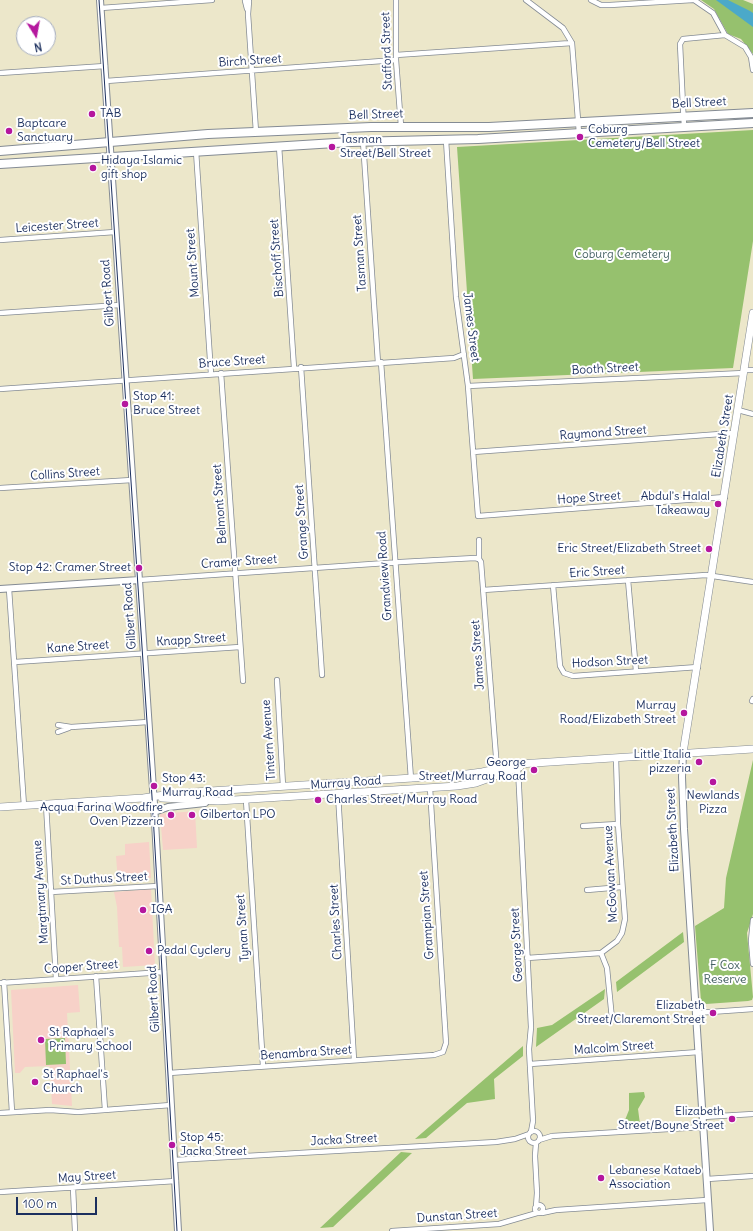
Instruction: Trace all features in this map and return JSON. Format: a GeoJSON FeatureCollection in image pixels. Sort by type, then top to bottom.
{"type":"FeatureCollection","features":[{"type":"Feature","properties":{"kind":"highway","name":"Bell Street"},"geometry":{"type":"LineString","coordinates":[[0,151],[109,141],[256,132],[401,126],[488,127],[753,113]]}},
{"type":"Feature","properties":{"kind":"highway","name":"Bell Street"},"geometry":{"type":"LineString","coordinates":[[0,164],[363,141],[425,141],[579,134],[753,123]]}},
{"type":"Feature","properties":{"kind":"highway"},"geometry":{"type":"LineString","coordinates":[[420,126],[425,141]]}},
{"type":"Feature","properties":{"kind":"main road","name":"Elizabeth Street"},"geometry":{"type":"LineString","coordinates":[[684,754],[753,313]]}},
{"type":"Feature","properties":{"kind":"main road","name":"Murray Road"},"geometry":{"type":"LineString","coordinates":[[0,808],[155,797],[179,793],[246,788],[410,779],[470,774],[519,764],[753,749]]}},
{"type":"Feature","properties":{"kind":"main road","name":"Murray Road"},"geometry":{"type":"LineString","coordinates":[[155,797],[218,801],[246,800],[466,785],[534,764]]}},
{"type":"Feature","properties":{"kind":"main road","name":"Grampian Street"},"geometry":{"type":"LineString","coordinates":[[430,777],[430,788]]}},
{"type":"Feature","properties":{"kind":"main road","name":"Grandview Road"},"geometry":{"type":"LineString","coordinates":[[410,779],[411,789]]}},
{"type":"Feature","properties":{"kind":"main road","name":"Charles Street"},"geometry":{"type":"LineString","coordinates":[[338,783],[338,794]]}},
{"type":"Feature","properties":{"kind":"main road","name":"Tintern Avenue"},"geometry":{"type":"LineString","coordinates":[[283,786],[284,798]]}},
{"type":"Feature","properties":{"kind":"main road","name":"Tynan Street"},"geometry":{"type":"LineString","coordinates":[[246,788],[246,800]]}},
{"type":"Feature","properties":{"kind":"street","name":"Gilbert Road"},"geometry":{"type":"LineString","coordinates":[[100,0],[148,722],[155,797],[154,812],[178,1231]]}},
{"type":"Feature","properties":{"kind":"street"},"geometry":{"type":"LineString","coordinates":[[101,8],[212,0]]}},
{"type":"Feature","properties":{"kind":"street"},"geometry":{"type":"LineString","coordinates":[[246,0],[256,132]]}},
{"type":"Feature","properties":{"kind":"street","name":"Stafford Street"},"geometry":{"type":"LineString","coordinates":[[396,0],[396,58],[401,126]]}},
{"type":"Feature","properties":{"kind":"street"},"geometry":{"type":"LineString","coordinates":[[526,0],[563,28],[572,43],[579,134]]}},
{"type":"Feature","properties":{"kind":"street"},"geometry":{"type":"LineString","coordinates":[[592,0],[601,5],[693,0],[713,13],[725,35],[745,47],[751,57],[753,70]]}},
{"type":"Feature","properties":{"kind":"street"},"geometry":{"type":"LineString","coordinates":[[684,127],[680,44],[683,39],[725,35]]}},
{"type":"Feature","properties":{"kind":"street","name":"Birch Street"},"geometry":{"type":"LineString","coordinates":[[106,81],[251,71],[572,43]]}},
{"type":"Feature","properties":{"kind":"street"},"geometry":{"type":"LineString","coordinates":[[0,74],[105,66]]}},
{"type":"Feature","properties":{"kind":"street","name":"James Street"},"geometry":{"type":"LineString","coordinates":[[446,140],[456,297],[468,386],[478,516]]}},
{"type":"Feature","properties":{"kind":"street","name":"Tasman Street"},"geometry":{"type":"LineString","coordinates":[[363,141],[380,362]]}},
{"type":"Feature","properties":{"kind":"street","name":"Bischoff Street"},"geometry":{"type":"LineString","coordinates":[[279,146],[294,368]]}},
{"type":"Feature","properties":{"kind":"street","name":"Mount Street"},"geometry":{"type":"LineString","coordinates":[[196,151],[211,374]]}},
{"type":"Feature","properties":{"kind":"street","name":"Leicester Street"},"geometry":{"type":"LineString","coordinates":[[0,240],[115,232]]}},
{"type":"Feature","properties":{"kind":"street"},"geometry":{"type":"LineString","coordinates":[[0,313],[120,305]]}},
{"type":"Feature","properties":{"kind":"street","name":"Bruce Street"},"geometry":{"type":"LineString","coordinates":[[0,389],[454,358],[464,354]]}},
{"type":"Feature","properties":{"kind":"street","name":"Grandview Road"},"geometry":{"type":"LineString","coordinates":[[380,362],[396,562],[410,779]]}},
{"type":"Feature","properties":{"kind":"street","name":"Grange Street"},"geometry":{"type":"LineString","coordinates":[[301,368],[322,675]]}},
{"type":"Feature","properties":{"kind":"street","name":"Booth Street"},"geometry":{"type":"LineString","coordinates":[[468,386],[744,372],[753,370]]}},
{"type":"Feature","properties":{"kind":"street","name":"Belmont Street"},"geometry":{"type":"LineString","coordinates":[[221,373],[234,573],[244,681]]}},
{"type":"Feature","properties":{"kind":"street"},"geometry":{"type":"LineString","coordinates":[[738,410],[753,414]]}},
{"type":"Feature","properties":{"kind":"street","name":"Raymond Street"},"geometry":{"type":"LineString","coordinates":[[473,452],[734,433]]}},
{"type":"Feature","properties":{"kind":"street","name":"Collins Street"},"geometry":{"type":"LineString","coordinates":[[0,488],[132,480]]}},
{"type":"Feature","properties":{"kind":"street","name":"Hope Street"},"geometry":{"type":"LineString","coordinates":[[478,516],[725,497]]}},
{"type":"Feature","properties":{"kind":"street","name":"James Street"},"geometry":{"type":"LineString","coordinates":[[479,540],[479,559],[481,562],[497,769]]}},
{"type":"Feature","properties":{"kind":"street","name":"Cramer Street"},"geometry":{"type":"LineString","coordinates":[[0,590],[234,573],[315,569],[396,562],[479,559]]}},
{"type":"Feature","properties":{"kind":"street","name":"Eric Street"},"geometry":{"type":"LineString","coordinates":[[482,590],[704,575],[753,582]]}},
{"type":"Feature","properties":{"kind":"street"},"geometry":{"type":"LineString","coordinates":[[628,580],[636,671]]}},
{"type":"Feature","properties":{"kind":"street","name":"Hodson Street"},"geometry":{"type":"LineString","coordinates":[[553,585],[560,666],[564,673],[573,676],[698,667]]}},
{"type":"Feature","properties":{"kind":"street"},"geometry":{"type":"LineString","coordinates":[[9,589],[24,806]]}},
{"type":"Feature","properties":{"kind":"street","name":"Knapp Street"},"geometry":{"type":"LineString","coordinates":[[144,653],[240,647]]}},
{"type":"Feature","properties":{"kind":"street","name":"Kane Street"},"geometry":{"type":"LineString","coordinates":[[15,662],[144,653]]}},
{"type":"Feature","properties":{"kind":"street","name":"Tintern Avenue"},"geometry":{"type":"LineString","coordinates":[[277,680],[283,786]]}},
{"type":"Feature","properties":{"kind":"street"},"geometry":{"type":"LineString","coordinates":[[58,725],[71,727],[148,722]]}},
{"type":"Feature","properties":{"kind":"street"},"geometry":{"type":"LineString","coordinates":[[58,732],[71,727]]}},
{"type":"Feature","properties":{"kind":"street","name":"Elizabeth Street"},"geometry":{"type":"LineString","coordinates":[[684,754],[682,769],[683,801],[710,1231]]}},
{"type":"Feature","properties":{"kind":"street","name":"McGowan Avenue"},"geometry":{"type":"LineString","coordinates":[[600,953],[617,941],[622,933],[625,919],[618,824],[616,758]]}},
{"type":"Feature","properties":{"kind":"street","name":"George Street"},"geometry":{"type":"LineString","coordinates":[[518,768],[531,1027],[529,1043],[533,1121],[530,1133],[530,1142]]}},
{"type":"Feature","properties":{"kind":"street","name":"Grampian Street"},"geometry":{"type":"LineString","coordinates":[[430,788],[446,1043],[443,1052]]}},
{"type":"Feature","properties":{"kind":"street","name":"Charles Street"},"geometry":{"type":"LineString","coordinates":[[338,794],[345,885],[354,1060]]}},
{"type":"Feature","properties":{"kind":"street","name":"Tynan Street"},"geometry":{"type":"LineString","coordinates":[[246,800],[263,1066]]}},
{"type":"Feature","properties":{"kind":"street"},"geometry":{"type":"LineString","coordinates":[[154,812],[168,807],[218,801]]}},
{"type":"Feature","properties":{"kind":"street","name":"Margtmary Avenue"},"geometry":{"type":"LineString","coordinates":[[46,804],[56,979]]}},
{"type":"Feature","properties":{"kind":"street"},"geometry":{"type":"LineString","coordinates":[[582,826],[618,824]]}},
{"type":"Feature","properties":{"kind":"street","name":"St Duthus Street"},"geometry":{"type":"LineString","coordinates":[[51,892],[158,886]]}},
{"type":"Feature","properties":{"kind":"street"},"geometry":{"type":"LineString","coordinates":[[586,890],[622,887]]}},
{"type":"Feature","properties":{"kind":"street"},"geometry":{"type":"LineString","coordinates":[[753,920],[751,941],[753,964]]}},
{"type":"Feature","properties":{"kind":"street"},"geometry":{"type":"LineString","coordinates":[[527,958],[600,953],[607,968],[612,1019]]}},
{"type":"Feature","properties":{"kind":"street","name":"Cooper Street"},"geometry":{"type":"LineString","coordinates":[[2,982],[164,972]]}},
{"type":"Feature","properties":{"kind":"street"},"geometry":{"type":"LineString","coordinates":[[96,976],[105,1110]]}},
{"type":"Feature","properties":{"kind":"street"},"geometry":{"type":"LineString","coordinates":[[2,982],[12,1112]]}},
{"type":"Feature","properties":{"kind":"street"},"geometry":{"type":"LineString","coordinates":[[696,1013],[753,1009]]}},
{"type":"Feature","properties":{"kind":"street","name":"Benambra Street"},"geometry":{"type":"LineString","coordinates":[[169,1073],[434,1055],[443,1052]]}},
{"type":"Feature","properties":{"kind":"street","name":"Malcolm Street"},"geometry":{"type":"LineString","coordinates":[[530,1064],[698,1052]]}},
{"type":"Feature","properties":{"kind":"street"},"geometry":{"type":"LineString","coordinates":[[0,1113],[105,1110],[171,1105]]}},
{"type":"Feature","properties":{"kind":"street"},"geometry":{"type":"LineString","coordinates":[[703,1118],[753,1114]]}},
{"type":"Feature","properties":{"kind":"street","name":"George Street"},"geometry":{"type":"LineString","coordinates":[[533,1121],[538,1133],[538,1141]]}},
{"type":"Feature","properties":{"kind":"street"},"geometry":{"type":"LineString","coordinates":[[538,1133],[552,1136],[703,1127]]}},
{"type":"Feature","properties":{"kind":"street","name":"Jacka Street"},"geometry":{"type":"LineString","coordinates":[[515,1139],[530,1133],[538,1133]]}},
{"type":"Feature","properties":{"kind":"street"},"geometry":{"type":"LineString","coordinates":[[552,1136],[538,1141],[535,1156],[539,1209],[556,1210],[707,1200]]}},
{"type":"Feature","properties":{"kind":"street","name":"Jacka Street"},"geometry":{"type":"LineString","coordinates":[[174,1160],[515,1139],[530,1142],[538,1141]]}},
{"type":"Feature","properties":{"kind":"street"},"geometry":{"type":"LineString","coordinates":[[530,1142],[535,1156]]}},
{"type":"Feature","properties":{"kind":"street"},"geometry":{"type":"LineString","coordinates":[[706,1179],[753,1176]]}},
{"type":"Feature","properties":{"kind":"street","name":"May Street"},"geometry":{"type":"LineString","coordinates":[[0,1192],[176,1181]]}},
{"type":"Feature","properties":{"kind":"street"},"geometry":{"type":"LineString","coordinates":[[73,1188],[75,1231]]}},
{"type":"Feature","properties":{"kind":"street","name":"Dunstan Street"},"geometry":{"type":"LineString","coordinates":[[392,1231],[499,1224],[539,1209]]}},
{"type":"Feature","properties":{"kind":"shaded area"},"geometry":{"type":"Polygon","coordinates":[[[195,811],[197,848],[163,850],[160,814],[195,811]]]}},
{"type":"Feature","properties":{"kind":"shaded area"},"geometry":{"type":"Polygon","coordinates":[[[149,842],[151,878],[118,881],[116,856],[125,855],[125,844],[149,842]]]}},
{"type":"Feature","properties":{"kind":"shaded area"},"geometry":{"type":"Polygon","coordinates":[[[151,889],[155,965],[123,967],[122,947],[119,947],[117,907],[114,892],[151,889]]]}},
{"type":"Feature","properties":{"kind":"shaded area","name":"St Raphael's Primary School"},"geometry":{"type":"Polygon","coordinates":[[[78,985],[80,1012],[67,1013],[72,1106],[52,1104],[50,1066],[25,1067],[20,1073],[15,1073],[11,990],[78,985]]]}},
{"type":"Feature","properties":{"kind":"green space"},"geometry":{"type":"Polygon","coordinates":[[[701,0],[743,0],[753,4],[753,54],[741,39],[728,34],[714,9],[701,0]]]}},
{"type":"Feature","properties":{"kind":"green space","name":"Coburg Cemetery"},"geometry":{"type":"Polygon","coordinates":[[[753,130],[753,241],[733,368],[473,379],[457,147],[753,130]]]}},
{"type":"Feature","properties":{"kind":"green space","name":"F Cox Reserve"},"geometry":{"type":"Polygon","coordinates":[[[753,760],[753,914],[747,933],[753,997],[752,1000],[748,1001],[706,1004],[701,1001],[695,926],[724,908],[726,878],[753,760]]]}},
{"type":"Feature","properties":{"kind":"green space"},"geometry":{"type":"Polygon","coordinates":[[[683,932],[684,942],[617,992],[616,982],[683,932]]]}},
{"type":"Feature","properties":{"kind":"green space"},"geometry":{"type":"Polygon","coordinates":[[[605,989],[604,999],[536,1047],[537,1028],[552,1025],[605,989]]]}},
{"type":"Feature","properties":{"kind":"green space"},"geometry":{"type":"Polygon","coordinates":[[[65,1038],[66,1064],[46,1065],[45,1039],[65,1038]]]}},
{"type":"Feature","properties":{"kind":"green space"},"geometry":{"type":"Polygon","coordinates":[[[523,1046],[523,1056],[494,1079],[495,1099],[467,1103],[426,1138],[415,1139],[523,1046]]]}},
{"type":"Feature","properties":{"kind":"green space"},"geometry":{"type":"Polygon","coordinates":[[[644,1092],[645,1097],[638,1109],[640,1124],[623,1125],[629,1110],[629,1093],[644,1092]]]}},
{"type":"Feature","properties":{"kind":"green space"},"geometry":{"type":"Polygon","coordinates":[[[401,1152],[412,1153],[333,1227],[320,1228],[401,1152]]]}},
{"type":"Feature","properties":{"kind":"water"},"geometry":{"type":"Polygon","coordinates":[[[716,0],[728,0],[753,13],[753,27],[716,0]]]}},
{"type":"Feature","properties":{"kind":"tram line"},"geometry":{"type":"LineString","coordinates":[[99,0],[152,797],[177,1231]]}},
{"type":"Feature","properties":{"kind":"place","name":"TAB"},"geometry":{"type":"Point","coordinates":[92,114]}},
{"type":"Feature","properties":{"kind":"place","name":"Baptcare Sanctuary"},"geometry":{"type":"Point","coordinates":[9,131]}},
{"type":"Feature","properties":{"kind":"place","name":"Coburg Cemetery/Bell Street"},"geometry":{"type":"Point","coordinates":[580,137]}},
{"type":"Feature","properties":{"kind":"place","name":"Tasman Street/Bell Street"},"geometry":{"type":"Point","coordinates":[332,147]}},
{"type":"Feature","properties":{"kind":"place","name":"Hidaya Islamic gift shop"},"geometry":{"type":"Point","coordinates":[93,168]}},
{"type":"Feature","properties":{"kind":"place","name":"Stop 41: Bruce Street"},"geometry":{"type":"Point","coordinates":[125,404]}},
{"type":"Feature","properties":{"kind":"place","name":"Abdul's Halal Takeaway"},"geometry":{"type":"Point","coordinates":[718,504]}},
{"type":"Feature","properties":{"kind":"place","name":"Eric Street/Elizabeth Street"},"geometry":{"type":"Point","coordinates":[709,549]}},
{"type":"Feature","properties":{"kind":"place","name":"Stop 42: Cramer Street"},"geometry":{"type":"Point","coordinates":[139,568]}},
{"type":"Feature","properties":{"kind":"place","name":"Murray Road/Elizabeth Street"},"geometry":{"type":"Point","coordinates":[684,713]}},
{"type":"Feature","properties":{"kind":"place","name":"Little Italia pizzeria"},"geometry":{"type":"Point","coordinates":[699,762]}},
{"type":"Feature","properties":{"kind":"place","name":"George Street/Murray Road"},"geometry":{"type":"Point","coordinates":[534,770]}},
{"type":"Feature","properties":{"kind":"place","name":"Newlands Pizza"},"geometry":{"type":"Point","coordinates":[713,782]}},
{"type":"Feature","properties":{"kind":"place","name":"Stop 43: Murray Road"},"geometry":{"type":"Point","coordinates":[154,786]}},
{"type":"Feature","properties":{"kind":"place","name":"Charles Street/Murray Road"},"geometry":{"type":"Point","coordinates":[318,800]}},
{"type":"Feature","properties":{"kind":"place","name":"Acqua Farina Woodfire Oven Pizzeria"},"geometry":{"type":"Point","coordinates":[171,815]}},
{"type":"Feature","properties":{"kind":"place","name":"Gilberton LPO"},"geometry":{"type":"Point","coordinates":[192,815]}},
{"type":"Feature","properties":{"kind":"place","name":"IGA"},"geometry":{"type":"Point","coordinates":[143,910]}},
{"type":"Feature","properties":{"kind":"place","name":"Pedal Cyclery"},"geometry":{"type":"Point","coordinates":[149,951]}},
{"type":"Feature","properties":{"kind":"place","name":"Elizabeth Street/Claremont Street"},"geometry":{"type":"Point","coordinates":[713,1013]}},
{"type":"Feature","properties":{"kind":"place","name":"St Raphael's Primary School"},"geometry":{"type":"Point","coordinates":[41,1040]}},
{"type":"Feature","properties":{"kind":"place","name":"St Raphael's Church"},"geometry":{"type":"Point","coordinates":[35,1082]}},
{"type":"Feature","properties":{"kind":"place","name":"Elizabeth Street/Boyne Street"},"geometry":{"type":"Point","coordinates":[732,1119]}},
{"type":"Feature","properties":{"kind":"place","name":"Stop 45: Jacka Street"},"geometry":{"type":"Point","coordinates":[172,1145]}},
{"type":"Feature","properties":{"kind":"place","name":"Lebanese Kataeb Association"},"geometry":{"type":"Point","coordinates":[601,1178]}}]}
